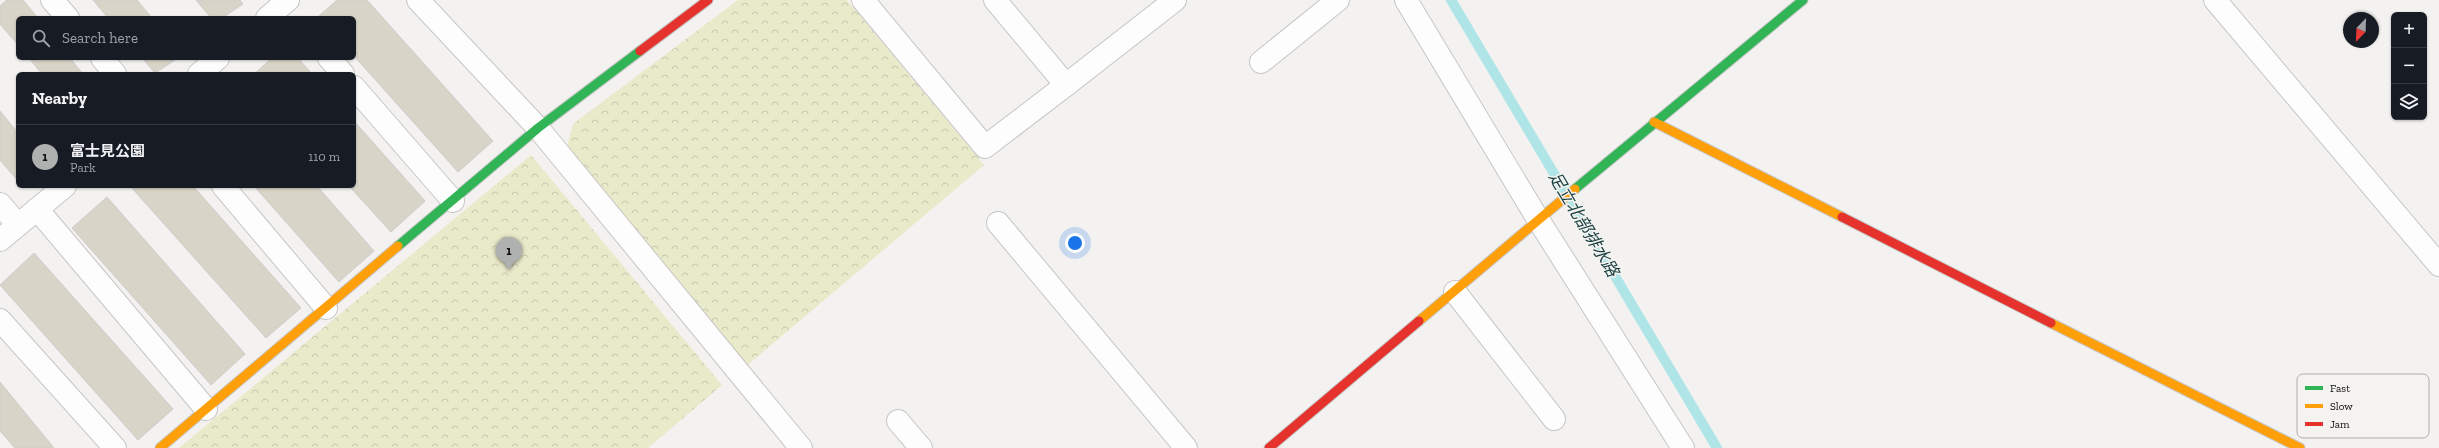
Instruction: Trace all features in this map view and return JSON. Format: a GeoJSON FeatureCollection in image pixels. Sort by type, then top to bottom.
{"type":"FeatureCollection","features":[{"type":"Feature","properties":{"kind":"street"},"geometry":{"type":"LineString","coordinates":[[52,0],[66,16]]}},
{"type":"Feature","properties":{"kind":"street"},"geometry":{"type":"LineString","coordinates":[[418,0],[538,128],[801,448]]}},
{"type":"Feature","properties":{"kind":"street"},"geometry":{"type":"LineString","coordinates":[[160,448],[538,128],[708,0]]}},
{"type":"Feature","properties":{"kind":"street"},"geometry":{"type":"LineString","coordinates":[[863,0],[985,147],[1066,86],[1175,0]]}},
{"type":"Feature","properties":{"kind":"street"},"geometry":{"type":"LineString","coordinates":[[995,0],[1066,86]]}},
{"type":"Feature","properties":{"kind":"street"},"geometry":{"type":"LineString","coordinates":[[1261,62],[1338,0]]}},
{"type":"Feature","properties":{"kind":"street"},"geometry":{"type":"LineString","coordinates":[[1406,0],[1539,221],[1683,448]]}},
{"type":"Feature","properties":{"kind":"street"},"geometry":{"type":"LineString","coordinates":[[1269,448],[1539,221],[1654,122],[1803,0]]}},
{"type":"Feature","properties":{"kind":"street"},"geometry":{"type":"LineString","coordinates":[[2215,0],[2439,265]]}},
{"type":"Feature","properties":{"kind":"street"},"geometry":{"type":"LineString","coordinates":[[104,60],[113,72]]}},
{"type":"Feature","properties":{"kind":"street"},"geometry":{"type":"LineString","coordinates":[[201,72],[216,60]]}},
{"type":"Feature","properties":{"kind":"street"},"geometry":{"type":"LineString","coordinates":[[331,60],[341,72]]}},
{"type":"Feature","properties":{"kind":"street"},"geometry":{"type":"LineString","coordinates":[[356,89],[453,200]]}},
{"type":"Feature","properties":{"kind":"street"},"geometry":{"type":"LineString","coordinates":[[1654,122],[2300,448]]}},
{"type":"Feature","properties":{"kind":"street"},"geometry":{"type":"LineString","coordinates":[[0,240],[62,188]]}},
{"type":"Feature","properties":{"kind":"street"},"geometry":{"type":"LineString","coordinates":[[226,188],[326,308]]}},
{"type":"Feature","properties":{"kind":"street"},"geometry":{"type":"LineString","coordinates":[[0,204],[18,225]]}},
{"type":"Feature","properties":{"kind":"street"},"geometry":{"type":"LineString","coordinates":[[37,209],[206,409]]}},
{"type":"Feature","properties":{"kind":"street"},"geometry":{"type":"LineString","coordinates":[[998,223],[1186,448]]}},
{"type":"Feature","properties":{"kind":"street"},"geometry":{"type":"LineString","coordinates":[[1455,292],[1554,419]]}},
{"type":"Feature","properties":{"kind":"street"},"geometry":{"type":"LineString","coordinates":[[0,320],[115,448]]}},
{"type":"Feature","properties":{"kind":"street"},"geometry":{"type":"LineString","coordinates":[[898,420],[921,448]]}},
{"type":"Feature","properties":{"kind":"green space"},"geometry":{"type":"Polygon","coordinates":[[[738,0],[847,0],[984,165],[744,368],[565,154],[573,124],[738,0]]]}},
{"type":"Feature","properties":{"kind":"green space"},"geometry":{"type":"Polygon","coordinates":[[[531,155],[722,385],[648,448],[179,448],[531,155]]]}},
{"type":"Feature","properties":{"kind":"building"},"geometry":{"type":"Polygon","coordinates":[[[7,0],[23,0],[36,16],[16,16],[16,43],[0,24],[0,6],[7,0]]]}},
{"type":"Feature","properties":{"kind":"building"},"geometry":{"type":"Polygon","coordinates":[[[93,0],[137,0],[150,16],[106,16],[93,0]]]}},
{"type":"Feature","properties":{"kind":"building"},"geometry":{"type":"Polygon","coordinates":[[[196,0],[240,0],[243,4],[225,16],[209,16],[196,0]]]}},
{"type":"Feature","properties":{"kind":"building"},"geometry":{"type":"Polygon","coordinates":[[[337,0],[367,0],[493,141],[458,172],[356,58],[356,16],[319,16],[337,0]]]}},
{"type":"Feature","properties":{"kind":"building"},"geometry":{"type":"Polygon","coordinates":[[[31,60],[72,60],[81,72],[40,72],[31,60]]]}},
{"type":"Feature","properties":{"kind":"building"},"geometry":{"type":"Polygon","coordinates":[[[144,60],[175,60],[157,72],[154,72],[144,60]]]}},
{"type":"Feature","properties":{"kind":"building"},"geometry":{"type":"Polygon","coordinates":[[[270,60],[300,60],[310,72],[256,72],[270,60]]]}},
{"type":"Feature","properties":{"kind":"building"},"geometry":{"type":"Polygon","coordinates":[[[0,111],[16,131],[16,179],[0,160],[0,111]]]}},
{"type":"Feature","properties":{"kind":"building"},"geometry":{"type":"Polygon","coordinates":[[[356,123],[425,201],[391,232],[351,188],[356,188],[356,123]]]}},
{"type":"Feature","properties":{"kind":"building"},"geometry":{"type":"Polygon","coordinates":[[[132,188],[195,188],[301,308],[266,338],[132,188]]]}},
{"type":"Feature","properties":{"kind":"building"},"geometry":{"type":"Polygon","coordinates":[[[256,188],[319,188],[374,251],[339,282],[256,188]]]}},
{"type":"Feature","properties":{"kind":"building"},"geometry":{"type":"Polygon","coordinates":[[[107,197],[245,354],[211,385],[72,228],[107,197]]]}},
{"type":"Feature","properties":{"kind":"building"},"geometry":{"type":"Polygon","coordinates":[[[34,253],[173,409],[138,440],[0,285],[34,253]]]}},
{"type":"Feature","properties":{"kind":"building"},"geometry":{"type":"Polygon","coordinates":[[[0,382],[54,448],[15,448],[0,431],[0,382]]]}},
{"type":"Feature","properties":{"kind":"waterway","name":"足立北部排水路"},"geometry":{"type":"LineString","coordinates":[[1451,0],[1717,448]]}},
{"type":"Feature","properties":{"kind":"traffic: fast"},"geometry":{"type":"LineString","coordinates":[[1575,189],[1803,0]]}},
{"type":"Feature","properties":{"kind":"traffic: fast"},"geometry":{"type":"LineString","coordinates":[[398,246],[538,128],[640,51]]}},
{"type":"Feature","properties":{"kind":"traffic: slow"},"geometry":{"type":"LineString","coordinates":[[1654,122],[1842,217]]}},
{"type":"Feature","properties":{"kind":"traffic: slow"},"geometry":{"type":"LineString","coordinates":[[1419,321],[1575,189]]}},
{"type":"Feature","properties":{"kind":"traffic: slow"},"geometry":{"type":"LineString","coordinates":[[160,448],[398,246]]}},
{"type":"Feature","properties":{"kind":"traffic: slow"},"geometry":{"type":"LineString","coordinates":[[2051,323],[2300,448]]}},
{"type":"Feature","properties":{"kind":"traffic: jam"},"geometry":{"type":"LineString","coordinates":[[640,51],[708,0]]}},
{"type":"Feature","properties":{"kind":"traffic: jam"},"geometry":{"type":"LineString","coordinates":[[1842,217],[2051,323]]}},
{"type":"Feature","properties":{"kind":"traffic: jam"},"geometry":{"type":"LineString","coordinates":[[1269,448],[1419,321]]}},
{"type":"Feature","properties":{"kind":"place","name":"富士見公園"},"geometry":{"type":"Point","coordinates":[509,270]}}]}
